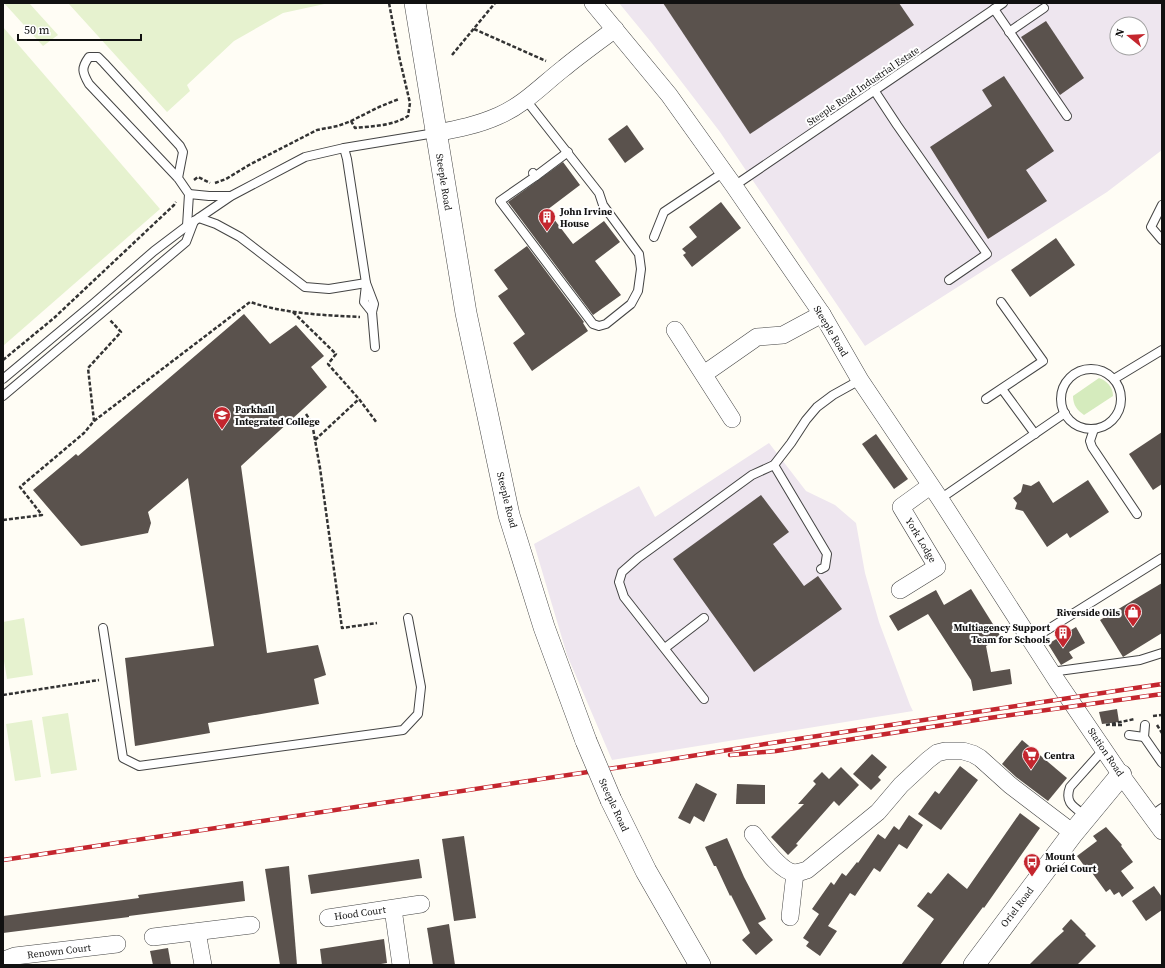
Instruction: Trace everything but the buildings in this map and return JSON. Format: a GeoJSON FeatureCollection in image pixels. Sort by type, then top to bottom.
{"type":"FeatureCollection","features":[{"type":"Feature","properties":{"kind":"street","name":"Steeple Road"},"geometry":{"type":"LineString","coordinates":[[415,3],[466,313],[509,515],[544,627],[586,741],[611,800],[646,871],[700,965]]}},
{"type":"Feature","properties":{"kind":"street","name":"Steeple Road"},"geometry":{"type":"LineString","coordinates":[[593,3],[669,96],[729,179],[822,314],[860,380],[935,492],[1051,672]]}},
{"type":"Feature","properties":{"kind":"street"},"geometry":{"type":"LineString","coordinates":[[436,133],[470,126],[498,116],[526,100],[563,68],[615,29]]}},
{"type":"Feature","properties":{"kind":"street"},"geometry":{"type":"LineString","coordinates":[[704,374],[757,337],[783,335],[822,314]]}},
{"type":"Feature","properties":{"kind":"street"},"geometry":{"type":"LineString","coordinates":[[675,330],[732,419]]}},
{"type":"Feature","properties":{"kind":"street","name":"York Lodge"},"geometry":{"type":"LineString","coordinates":[[900,590],[937,567],[901,507],[935,492]]}},
{"type":"Feature","properties":{"kind":"street","name":"Station Road"},"geometry":{"type":"LineString","coordinates":[[1051,672],[1121,775],[1157,812],[1162,831]]}},
{"type":"Feature","properties":{"kind":"street"},"geometry":{"type":"LineString","coordinates":[[753,834],[785,868],[795,873],[807,870],[878,812],[901,785],[928,760],[937,753],[945,751],[963,751],[980,758],[1010,785],[1073,833]]}},
{"type":"Feature","properties":{"kind":"street","name":"Oriel Road"},"geometry":{"type":"LineString","coordinates":[[974,965],[1073,833],[1121,775]]}},
{"type":"Feature","properties":{"kind":"street"},"geometry":{"type":"LineString","coordinates":[[790,916],[795,873]]}},
{"type":"Feature","properties":{"kind":"street","name":"Hood Court"},"geometry":{"type":"LineString","coordinates":[[328,918],[421,904]]}},
{"type":"Feature","properties":{"kind":"street","name":"Hood Court"},"geometry":{"type":"LineString","coordinates":[[393,909],[401,965]]}},
{"type":"Feature","properties":{"kind":"street"},"geometry":{"type":"LineString","coordinates":[[153,937],[251,925]]}},
{"type":"Feature","properties":{"kind":"street"},"geometry":{"type":"LineString","coordinates":[[197,932],[203,965]]}},
{"type":"Feature","properties":{"kind":"street","name":"Renown Court"},"geometry":{"type":"LineString","coordinates":[[3,962],[6,959],[15,956],[117,944]]}},
{"type":"Feature","properties":{"kind":"lane","name":"Steeple Road Industrial Estate"},"geometry":{"type":"LineString","coordinates":[[654,237],[664,212],[729,179],[874,90],[1003,3]]}},
{"type":"Feature","properties":{"kind":"lane"},"geometry":{"type":"LineString","coordinates":[[1010,32],[1044,8]]}},
{"type":"Feature","properties":{"kind":"lane"},"geometry":{"type":"LineString","coordinates":[[994,9],[1067,116]]}},
{"type":"Feature","properties":{"kind":"lane"},"geometry":{"type":"LineString","coordinates":[[3,396],[186,242],[193,222],[189,194],[178,178],[89,84],[83,74],[84,64],[89,56],[98,57],[180,146],[183,152],[178,178]]}},
{"type":"Feature","properties":{"kind":"lane"},"geometry":{"type":"LineString","coordinates":[[874,90],[987,254],[949,280]]}},
{"type":"Feature","properties":{"kind":"lane"},"geometry":{"type":"LineString","coordinates":[[526,100],[568,152],[600,193],[603,205],[639,254],[641,269],[638,291],[631,304],[606,324],[599,326],[593,324],[500,201],[534,175],[568,152]]}},
{"type":"Feature","properties":{"kind":"lane"},"geometry":{"type":"LineString","coordinates":[[3,379],[154,251],[231,196],[305,157],[344,148],[436,133]]}},
{"type":"Feature","properties":{"kind":"lane"},"geometry":{"type":"LineString","coordinates":[[344,148],[366,282],[364,302],[372,315],[375,347]]}},
{"type":"Feature","properties":{"kind":"lane"},"geometry":{"type":"LineString","coordinates":[[189,194],[231,196]]}},
{"type":"Feature","properties":{"kind":"lane"},"geometry":{"type":"LineString","coordinates":[[1162,205],[1152,227],[1162,240]]}},
{"type":"Feature","properties":{"kind":"lane"},"geometry":{"type":"LineString","coordinates":[[193,222],[216,224],[240,237],[305,287],[329,289],[366,282]]}},
{"type":"Feature","properties":{"kind":"lane"},"geometry":{"type":"LineString","coordinates":[[986,399],[1043,362],[1001,302]]}},
{"type":"Feature","properties":{"kind":"lane"},"geometry":{"type":"LineString","coordinates":[[1114,380],[1162,350]]}},
{"type":"Feature","properties":{"kind":"lane"},"geometry":{"type":"LineString","coordinates":[[1086,370],[1096,370],[1106,373],[1119,387],[1121,397],[1117,415],[1111,422],[1103,427],[1094,429],[1084,428],[1068,418],[1066,413],[1063,409],[1061,399],[1063,389],[1068,380],[1076,373],[1086,370]]}},
{"type":"Feature","properties":{"kind":"lane"},"geometry":{"type":"LineString","coordinates":[[704,699],[624,597],[619,582],[622,572],[638,558],[752,475],[774,465],[817,407],[833,395],[860,380]]}},
{"type":"Feature","properties":{"kind":"lane"},"geometry":{"type":"LineString","coordinates":[[1002,389],[1035,434]]}},
{"type":"Feature","properties":{"kind":"lane"},"geometry":{"type":"LineString","coordinates":[[935,492],[1035,434],[1066,413]]}},
{"type":"Feature","properties":{"kind":"lane"},"geometry":{"type":"LineString","coordinates":[[1094,429],[1090,442],[1092,447],[1137,514]]}},
{"type":"Feature","properties":{"kind":"lane"},"geometry":{"type":"LineString","coordinates":[[774,465],[827,554],[825,567],[821,569]]}},
{"type":"Feature","properties":{"kind":"lane"},"geometry":{"type":"LineString","coordinates":[[1030,640],[1162,558]]}},
{"type":"Feature","properties":{"kind":"lane"},"geometry":{"type":"LineString","coordinates":[[103,628],[123,758],[139,766],[403,730],[418,714],[421,687],[408,618]]}},
{"type":"Feature","properties":{"kind":"lane"},"geometry":{"type":"LineString","coordinates":[[664,648],[704,618]]}},
{"type":"Feature","properties":{"kind":"lane"},"geometry":{"type":"LineString","coordinates":[[1051,672],[1140,660],[1162,653]]}},
{"type":"Feature","properties":{"kind":"lane"},"geometry":{"type":"LineString","coordinates":[[1146,721],[1144,737],[1162,763]]}},
{"type":"Feature","properties":{"kind":"lane"},"geometry":{"type":"LineString","coordinates":[[1129,735],[1144,737]]}},
{"type":"Feature","properties":{"kind":"lane"},"geometry":{"type":"LineString","coordinates":[[1087,816],[1072,805],[1068,800],[1068,793],[1070,787],[1104,749]]}},
{"type":"Feature","properties":{"kind":"path"},"geometry":{"type":"LineString","coordinates":[[351,121],[355,128],[388,124],[408,116],[410,103],[389,3]]}},
{"type":"Feature","properties":{"kind":"path"},"geometry":{"type":"LineString","coordinates":[[452,55],[495,3]]}},
{"type":"Feature","properties":{"kind":"path"},"geometry":{"type":"LineString","coordinates":[[474,29],[563,68]]}},
{"type":"Feature","properties":{"kind":"path"},"geometry":{"type":"LineString","coordinates":[[3,520],[42,515],[20,487],[84,433],[94,421],[250,302],[269,308],[311,315],[372,315]]}},
{"type":"Feature","properties":{"kind":"path"},"geometry":{"type":"LineString","coordinates":[[94,421],[88,368],[121,332],[103,312]]}},
{"type":"Feature","properties":{"kind":"path"},"geometry":{"type":"LineString","coordinates":[[293,312],[336,354],[328,364],[359,399],[377,423]]}},
{"type":"Feature","properties":{"kind":"path"},"geometry":{"type":"LineString","coordinates":[[315,440],[359,399]]}},
{"type":"Feature","properties":{"kind":"path"},"geometry":{"type":"LineString","coordinates":[[306,414],[312,423],[320,468],[342,628],[377,623]]}},
{"type":"Feature","properties":{"kind":"path"},"geometry":{"type":"LineString","coordinates":[[3,695],[111,678]]}},
{"type":"Feature","properties":{"kind":"path"},"geometry":{"type":"LineString","coordinates":[[1146,721],[1162,715]]}},
{"type":"Feature","properties":{"kind":"path"},"geometry":{"type":"LineString","coordinates":[[1102,726],[1138,718]]}},
{"type":"Feature","properties":{"kind":"shaded area"},"geometry":{"type":"Polygon","coordinates":[[[619,3],[1162,3],[1162,150],[1107,192],[865,346],[720,132],[619,3]]]}},
{"type":"Feature","properties":{"kind":"shaded area"},"geometry":{"type":"Polygon","coordinates":[[[769,443],[806,491],[835,505],[856,523],[865,573],[879,622],[913,711],[612,760],[567,655],[534,544],[639,486],[655,517],[769,443]]]}},
{"type":"Feature","properties":{"kind":"green space"},"geometry":{"type":"Polygon","coordinates":[[[4,3],[29,3],[58,35],[43,46],[4,3]]]}},
{"type":"Feature","properties":{"kind":"green space"},"geometry":{"type":"Polygon","coordinates":[[[68,3],[329,3],[283,13],[234,41],[187,85],[190,91],[167,112],[68,3]]]}},
{"type":"Feature","properties":{"kind":"green space"},"geometry":{"type":"Polygon","coordinates":[[[3,27],[160,209],[3,346],[3,27]]]}},
{"type":"Feature","properties":{"kind":"green space"},"geometry":{"type":"Polygon","coordinates":[[[1099,378],[1109,385],[1113,396],[1084,415],[1076,407],[1073,396],[1099,378]]]}},
{"type":"Feature","properties":{"kind":"green space"},"geometry":{"type":"Polygon","coordinates":[[[24,618],[33,675],[7,679],[3,655],[3,622],[24,618]]]}},
{"type":"Feature","properties":{"kind":"green space"},"geometry":{"type":"Polygon","coordinates":[[[68,713],[77,770],[51,774],[42,717],[68,713]]]}},
{"type":"Feature","properties":{"kind":"green space"},"geometry":{"type":"Polygon","coordinates":[[[32,720],[41,777],[15,781],[6,724],[32,720]]]}},
{"type":"Feature","properties":{"kind":"railway"},"geometry":{"type":"LineString","coordinates":[[3,860],[1162,684]]}},
{"type":"Feature","properties":{"kind":"railway"},"geometry":{"type":"LineString","coordinates":[[730,755],[776,751],[989,718],[1162,694]]}},
{"type":"Feature","properties":{"kind":"place","name":"John Irvine House"},"geometry":{"type":"Point","coordinates":[547,232]}},
{"type":"Feature","properties":{"kind":"place","name":"Parkhall Integrated College"},"geometry":{"type":"Point","coordinates":[222,430]}},
{"type":"Feature","properties":{"kind":"place","name":"Riverside Oils"},"geometry":{"type":"Point","coordinates":[1133,627]}},
{"type":"Feature","properties":{"kind":"place","name":"Multiagency Support Team for Schools"},"geometry":{"type":"Point","coordinates":[1063,648]}},
{"type":"Feature","properties":{"kind":"place","name":"Centra"},"geometry":{"type":"Point","coordinates":[1031,770]}},
{"type":"Feature","properties":{"kind":"place","name":"Mount Oriel Court"},"geometry":{"type":"Point","coordinates":[1032,877]}}]}
